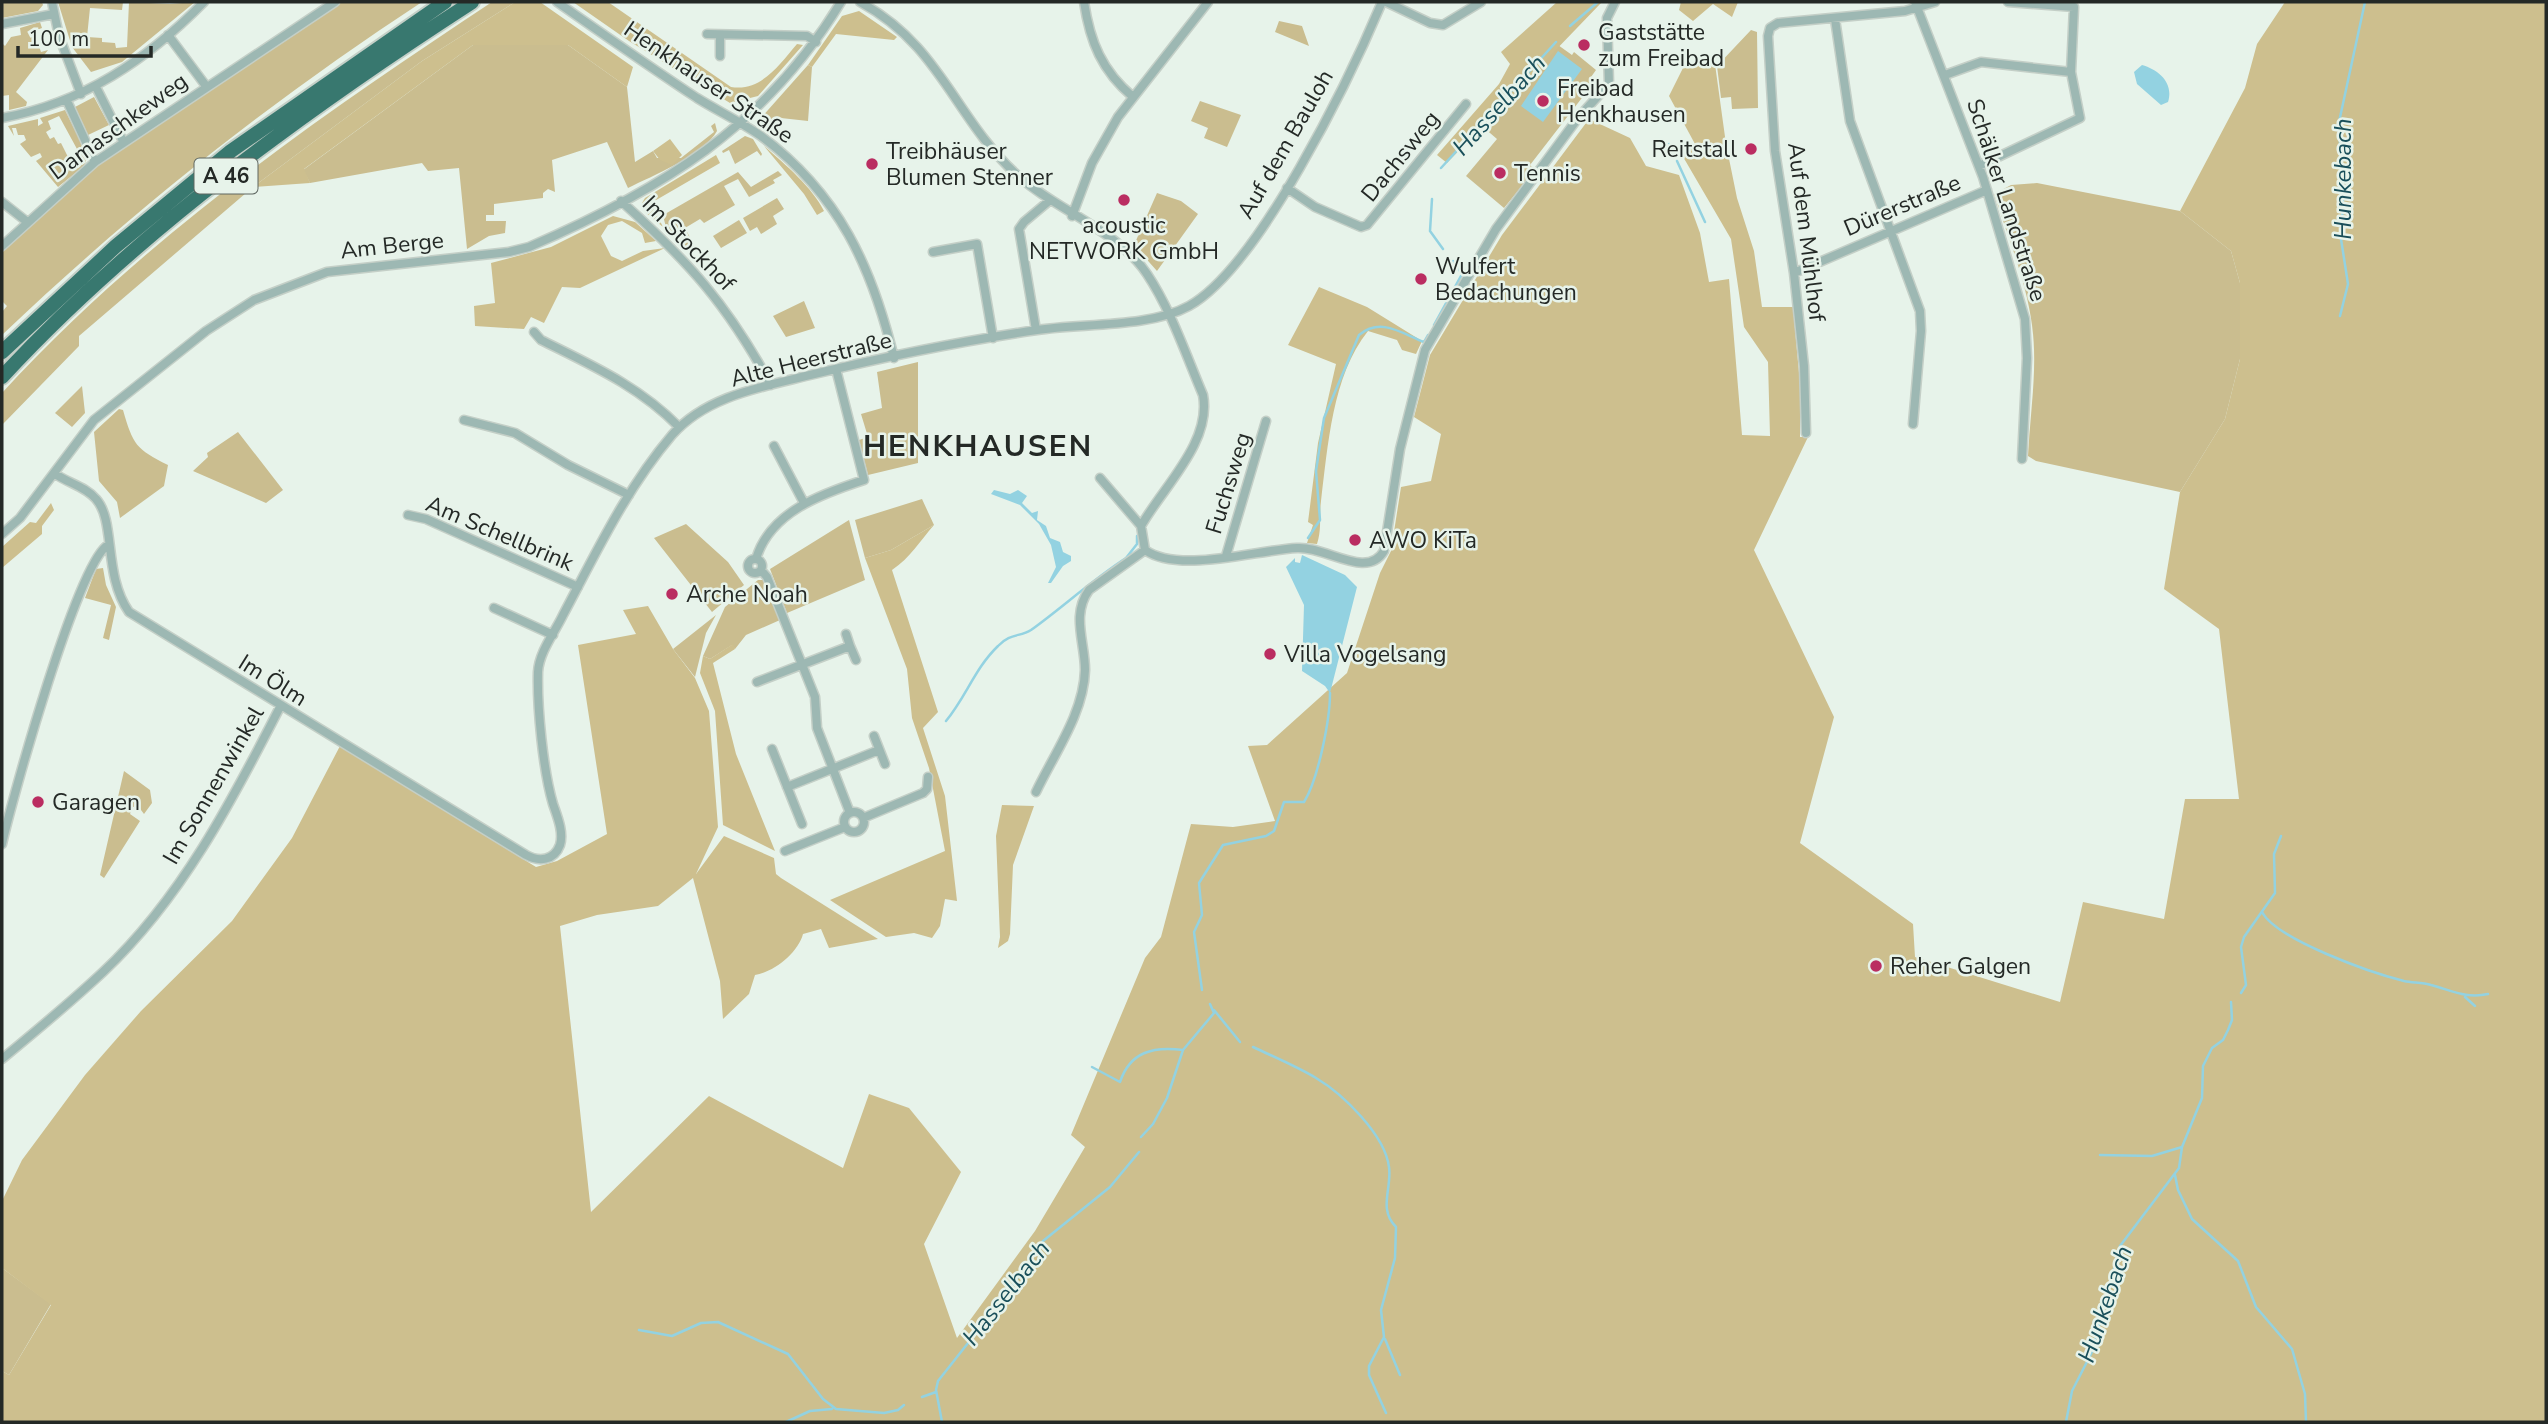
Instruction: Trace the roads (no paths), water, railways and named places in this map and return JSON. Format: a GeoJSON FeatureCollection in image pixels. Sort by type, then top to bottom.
{"type":"FeatureCollection","features":[{"type":"Feature","properties":{"kind":"highway","name":"A 46"},"geometry":{"type":"LineString","coordinates":[[2,352],[116,246],[231,151],[445,2]]}},
{"type":"Feature","properties":{"kind":"highway","name":"A 46"},"geometry":{"type":"LineString","coordinates":[[2,377],[128,257],[250,157],[472,2]]}},
{"type":"Feature","properties":{"kind":"street"},"geometry":{"type":"LineString","coordinates":[[52,2],[65,56],[81,94]]}},
{"type":"Feature","properties":{"kind":"street"},"geometry":{"type":"LineString","coordinates":[[2,118],[67,102],[96,87],[168,36],[204,2]]}},
{"type":"Feature","properties":{"kind":"street","name":"Damaschkeweg"},"geometry":{"type":"LineString","coordinates":[[2,246],[26,221],[94,162],[335,2]]}},
{"type":"Feature","properties":{"kind":"street","name":"Henkhauser Straße"},"geometry":{"type":"LineString","coordinates":[[557,2],[741,124],[791,161],[840,219],[874,284],[894,358]]}},
{"type":"Feature","properties":{"kind":"street","name":"Am Berge"},"geometry":{"type":"LineString","coordinates":[[2,534],[20,518],[94,420],[122,395],[230,314],[271,292],[306,278],[348,268],[519,249],[621,201],[689,164],[741,124],[791,74],[816,42],[841,2]]}},
{"type":"Feature","properties":{"kind":"street"},"geometry":{"type":"LineString","coordinates":[[860,2],[885,16],[932,61],[991,148],[1012,170],[1049,201],[1114,242],[1147,273],[1203,395],[1205,421],[1198,440],[1141,526]]}},
{"type":"Feature","properties":{"kind":"street"},"geometry":{"type":"LineString","coordinates":[[1084,2],[1100,61],[1113,80],[1133,97]]}},
{"type":"Feature","properties":{"kind":"street"},"geometry":{"type":"LineString","coordinates":[[1072,216],[1107,134],[1208,2]]}},
{"type":"Feature","properties":{"kind":"street"},"geometry":{"type":"LineString","coordinates":[[1384,2],[1430,23],[1443,25],[1481,2]]}},
{"type":"Feature","properties":{"kind":"street","name":"Auf dem Bauloh"},"geometry":{"type":"LineString","coordinates":[[1168,315],[1191,305],[1214,287],[1287,188],[1313,143],[1384,2]]}},
{"type":"Feature","properties":{"kind":"street"},"geometry":{"type":"LineString","coordinates":[[1145,550],[1174,561],[1299,547],[1322,549],[1365,566],[1375,563],[1384,551],[1400,449],[1425,349],[1496,229],[1578,118],[1609,84],[1607,18],[1615,2]]}},
{"type":"Feature","properties":{"kind":"street"},"geometry":{"type":"LineString","coordinates":[[1913,424],[1921,331],[1920,311],[1916,293],[1850,121],[1835,19],[1935,2]]}},
{"type":"Feature","properties":{"kind":"street"},"geometry":{"type":"LineString","coordinates":[[1979,166],[2080,118],[2071,72],[2074,7],[2008,2]]}},
{"type":"Feature","properties":{"kind":"street","name":"Schälker Landstraße"},"geometry":{"type":"LineString","coordinates":[[1916,5],[1979,166],[2025,319],[2027,358],[2022,459]]}},
{"type":"Feature","properties":{"kind":"street"},"geometry":{"type":"LineString","coordinates":[[2,24],[54,14]]}},
{"type":"Feature","properties":{"kind":"street","name":"Auf dem Mühlhof"},"geometry":{"type":"LineString","coordinates":[[1806,433],[1804,366],[1794,273],[1777,163],[1768,36],[1770,28],[1778,23],[1835,19]]}},
{"type":"Feature","properties":{"kind":"street"},"geometry":{"type":"LineString","coordinates":[[706,34],[807,36],[816,42]]}},
{"type":"Feature","properties":{"kind":"street"},"geometry":{"type":"LineString","coordinates":[[720,35],[720,55]]}},
{"type":"Feature","properties":{"kind":"street"},"geometry":{"type":"LineString","coordinates":[[168,36],[206,86]]}},
{"type":"Feature","properties":{"kind":"street"},"geometry":{"type":"LineString","coordinates":[[1945,75],[1981,62],[2071,72]]}},
{"type":"Feature","properties":{"kind":"street"},"geometry":{"type":"LineString","coordinates":[[96,87],[123,141]]}},
{"type":"Feature","properties":{"kind":"street"},"geometry":{"type":"LineString","coordinates":[[67,102],[94,162]]}},
{"type":"Feature","properties":{"kind":"street","name":"Dachsweg"},"geometry":{"type":"LineString","coordinates":[[1287,188],[1315,207],[1361,227],[1367,225],[1466,104]]}},
{"type":"Feature","properties":{"kind":"street","name":"Dürerstraße"},"geometry":{"type":"LineString","coordinates":[[1794,273],[1987,190]]}},
{"type":"Feature","properties":{"kind":"street","name":"Im Stockhof"},"geometry":{"type":"LineString","coordinates":[[621,201],[706,283],[729,313],[771,385]]}},
{"type":"Feature","properties":{"kind":"street"},"geometry":{"type":"LineString","coordinates":[[1036,330],[1019,229],[1049,201]]}},
{"type":"Feature","properties":{"kind":"street"},"geometry":{"type":"LineString","coordinates":[[2,202],[26,221]]}},
{"type":"Feature","properties":{"kind":"street"},"geometry":{"type":"LineString","coordinates":[[933,252],[977,244],[993,338]]}},
{"type":"Feature","properties":{"kind":"street","name":"Alte Heerstraße"},"geometry":{"type":"LineString","coordinates":[[546,859],[555,853],[561,842],[549,789],[539,663],[629,495],[679,427],[703,409],[771,385],[836,369],[1036,330],[1168,315]]}},
{"type":"Feature","properties":{"kind":"street"},"geometry":{"type":"LineString","coordinates":[[534,332],[541,340],[622,380],[655,401],[679,427]]}},
{"type":"Feature","properties":{"kind":"street"},"geometry":{"type":"LineString","coordinates":[[836,369],[864,480],[804,503],[772,529],[760,545],[756,559],[749,562],[748,569],[754,573],[761,570],[768,577],[815,697],[815,719],[850,813]]}},
{"type":"Feature","properties":{"kind":"street"},"geometry":{"type":"LineString","coordinates":[[464,420],[515,433],[568,465],[629,495]]}},
{"type":"Feature","properties":{"kind":"street","name":"Fuchsweg"},"geometry":{"type":"LineString","coordinates":[[1226,556],[1266,421]]}},
{"type":"Feature","properties":{"kind":"street"},"geometry":{"type":"LineString","coordinates":[[774,446],[804,503]]}},
{"type":"Feature","properties":{"kind":"street","name":"Im Ölm"},"geometry":{"type":"LineString","coordinates":[[54,473],[84,489],[99,502],[106,517],[107,545],[115,587],[129,611],[280,707],[401,776],[526,855],[535,860],[546,859]]}},
{"type":"Feature","properties":{"kind":"street"},"geometry":{"type":"LineString","coordinates":[[1100,478],[1141,526],[1145,550]]}},
{"type":"Feature","properties":{"kind":"street","name":"Am Schellbrink"},"geometry":{"type":"LineString","coordinates":[[408,515],[426,519],[578,587]]}},
{"type":"Feature","properties":{"kind":"street"},"geometry":{"type":"LineString","coordinates":[[2,844],[13,793],[46,691],[93,558],[107,545]]}},
{"type":"Feature","properties":{"kind":"street"},"geometry":{"type":"LineString","coordinates":[[1036,792],[1083,692],[1085,668],[1079,609],[1083,598],[1089,590],[1145,550]]}},
{"type":"Feature","properties":{"kind":"street"},"geometry":{"type":"LineString","coordinates":[[494,608],[553,635]]}},
{"type":"Feature","properties":{"kind":"street"},"geometry":{"type":"LineString","coordinates":[[846,634],[856,660]]}},
{"type":"Feature","properties":{"kind":"street"},"geometry":{"type":"LineString","coordinates":[[757,682],[850,646]]}},
{"type":"Feature","properties":{"kind":"street","name":"Im Sonnenwinkel"},"geometry":{"type":"LineString","coordinates":[[2,1059],[105,971],[174,888],[240,785],[280,707]]}},
{"type":"Feature","properties":{"kind":"street"},"geometry":{"type":"LineString","coordinates":[[874,736],[885,764]]}},
{"type":"Feature","properties":{"kind":"street"},"geometry":{"type":"LineString","coordinates":[[772,748],[802,824]]}},
{"type":"Feature","properties":{"kind":"street"},"geometry":{"type":"LineString","coordinates":[[787,787],[879,750]]}},
{"type":"Feature","properties":{"kind":"street"},"geometry":{"type":"LineString","coordinates":[[863,818],[923,793],[927,789],[928,777]]}},
{"type":"Feature","properties":{"kind":"street"},"geometry":{"type":"LineString","coordinates":[[785,851],[845,827],[857,831],[863,825],[863,818],[858,813],[850,813],[846,816],[845,827]]}},
{"type":"Feature","properties":{"kind":"water"},"geometry":{"type":"Polygon","coordinates":[[[1558,51],[1582,69],[1543,122],[1521,106],[1558,51]]]}},
{"type":"Feature","properties":{"kind":"water"},"geometry":{"type":"Polygon","coordinates":[[[2142,65],[2164,78],[2169,89],[2168,102],[2161,105],[2137,84],[2134,72],[2142,65]]]}},
{"type":"Feature","properties":{"kind":"water"},"geometry":{"type":"Polygon","coordinates":[[[994,490],[1010,494],[1018,490],[1027,496],[1022,503],[1032,513],[1038,511],[1037,520],[1046,526],[1050,538],[1060,542],[1063,552],[1071,556],[1071,561],[1063,566],[1051,583],[1048,583],[1056,567],[1051,545],[1039,524],[1020,505],[991,494],[994,490]]]}},
{"type":"Feature","properties":{"kind":"water"},"geometry":{"type":"Polygon","coordinates":[[[1302,555],[1345,575],[1357,587],[1330,693],[1325,686],[1302,671],[1304,605],[1286,567],[1295,558],[1295,562],[1300,563],[1302,555]]]}},
{"type":"Feature","properties":{"kind":"waterway","name":"Hasselbach"},"geometry":{"type":"LineString","coordinates":[[1570,26],[1598,2]]}},
{"type":"Feature","properties":{"kind":"waterway","name":"Hunkebach"},"geometry":{"type":"LineString","coordinates":[[2340,316],[2348,284],[2341,239],[2343,203],[2339,122],[2365,2]]}},
{"type":"Feature","properties":{"kind":"waterway","name":"Hasselbach"},"geometry":{"type":"LineString","coordinates":[[1441,168],[1556,42]]}},
{"type":"Feature","properties":{"kind":"waterway"},"geometry":{"type":"LineString","coordinates":[[1669,144],[1673,152]]}},
{"type":"Feature","properties":{"kind":"waterway"},"geometry":{"type":"LineString","coordinates":[[1677,161],[1705,222]]}},
{"type":"Feature","properties":{"kind":"waterway","name":"Hasselbach"},"geometry":{"type":"LineString","coordinates":[[1432,199],[1430,231],[1443,249]]}},
{"type":"Feature","properties":{"kind":"waterway","name":"Hasselbach"},"geometry":{"type":"LineString","coordinates":[[1434,325],[1462,274],[1453,261]]}},
{"type":"Feature","properties":{"kind":"waterway","name":"Hasselbach"},"geometry":{"type":"LineString","coordinates":[[1308,538],[1320,520],[1316,471],[1324,418],[1359,335],[1375,327],[1391,328],[1424,342],[1428,335]]}},
{"type":"Feature","properties":{"kind":"waterway"},"geometry":{"type":"LineString","coordinates":[[946,721],[998,646],[1007,639],[1031,630],[1126,558],[1137,544],[1137,536]]}},
{"type":"Feature","properties":{"kind":"waterway","name":"Hasselbach"},"geometry":{"type":"LineString","coordinates":[[1202,990],[1194,932],[1202,915],[1199,883],[1223,845],[1266,836],[1274,831],[1284,802],[1304,802],[1322,749],[1330,693]]}},
{"type":"Feature","properties":{"kind":"waterway","name":"Hunkebach"},"geometry":{"type":"LineString","coordinates":[[2241,993],[2246,985],[2241,947],[2244,937],[2275,893],[2274,854],[2281,836]]}},
{"type":"Feature","properties":{"kind":"waterway"},"geometry":{"type":"LineString","coordinates":[[2262,912],[2271,923],[2305,944],[2370,971],[2459,993],[2488,994]]}},
{"type":"Feature","properties":{"kind":"waterway"},"geometry":{"type":"LineString","coordinates":[[2465,997],[2475,1006]]}},
{"type":"Feature","properties":{"kind":"waterway","name":"Hunkebach"},"geometry":{"type":"LineString","coordinates":[[2066,1422],[2072,1391],[2092,1352],[2120,1246],[2179,1168],[2182,1147],[2202,1098],[2203,1066],[2212,1048],[2223,1040],[2228,1030],[2232,1020],[2231,1002]]}},
{"type":"Feature","properties":{"kind":"waterway","name":"Hasselbach"},"geometry":{"type":"LineString","coordinates":[[1141,1137],[1153,1124],[1167,1098],[1183,1050],[1214,1013],[1210,1004]]}},
{"type":"Feature","properties":{"kind":"waterway"},"geometry":{"type":"LineString","coordinates":[[1214,1010],[1240,1042]]}},
{"type":"Feature","properties":{"kind":"waterway"},"geometry":{"type":"LineString","coordinates":[[1253,1047],[1327,1085],[1361,1116],[1386,1155],[1389,1167],[1387,1206],[1396,1227],[1395,1258],[1381,1310],[1384,1337],[1369,1366],[1369,1375],[1386,1413]]}},
{"type":"Feature","properties":{"kind":"waterway"},"geometry":{"type":"LineString","coordinates":[[1092,1067],[1120,1082],[1130,1064],[1144,1053],[1162,1049],[1183,1050]]}},
{"type":"Feature","properties":{"kind":"waterway"},"geometry":{"type":"LineString","coordinates":[[2100,1155],[2152,1156],[2182,1147]]}},
{"type":"Feature","properties":{"kind":"waterway","name":"Hasselbach"},"geometry":{"type":"LineString","coordinates":[[942,1422],[936,1390],[938,1381],[1002,1300],[1043,1241],[1110,1187],[1139,1152]]}},
{"type":"Feature","properties":{"kind":"waterway"},"geometry":{"type":"LineString","coordinates":[[2175,1175],[2178,1190],[2192,1219],[2238,1261],[2256,1307],[2292,1349],[2305,1394],[2306,1422]]}},
{"type":"Feature","properties":{"kind":"waterway"},"geometry":{"type":"LineString","coordinates":[[639,1330],[672,1336],[701,1323],[718,1322],[788,1354],[823,1399],[836,1409],[884,1413],[898,1410],[904,1405]]}},
{"type":"Feature","properties":{"kind":"waterway"},"geometry":{"type":"LineString","coordinates":[[1385,1339],[1400,1375]]}},
{"type":"Feature","properties":{"kind":"waterway"},"geometry":{"type":"LineString","coordinates":[[922,1397],[936,1392]]}},
{"type":"Feature","properties":{"kind":"waterway"},"geometry":{"type":"LineString","coordinates":[[786,1422],[810,1411],[832,1409]]}},
{"type":"Feature","properties":{"kind":"place","name":"Gaststätte zum Freibad"},"geometry":{"type":"Point","coordinates":[1584,45]}},
{"type":"Feature","properties":{"kind":"place","name":"Freibad Henkhausen"},"geometry":{"type":"Point","coordinates":[1543,101]}},
{"type":"Feature","properties":{"kind":"place","name":"Reitstall"},"geometry":{"type":"Point","coordinates":[1751,149]}},
{"type":"Feature","properties":{"kind":"place","name":"Treibhäuser Blumen Stenner"},"geometry":{"type":"Point","coordinates":[872,164]}},
{"type":"Feature","properties":{"kind":"place","name":"Tennis"},"geometry":{"type":"Point","coordinates":[1500,173]}},
{"type":"Feature","properties":{"kind":"place","name":"acoustic NETWORK GmbH"},"geometry":{"type":"Point","coordinates":[1124,200]}},
{"type":"Feature","properties":{"kind":"place","name":"Wulfert Bedachungen"},"geometry":{"type":"Point","coordinates":[1421,279]}},
{"type":"Feature","properties":{"kind":"place","name":"AWO KiTa"},"geometry":{"type":"Point","coordinates":[1355,540]}},
{"type":"Feature","properties":{"kind":"place","name":"Arche Noah"},"geometry":{"type":"Point","coordinates":[672,594]}},
{"type":"Feature","properties":{"kind":"place","name":"Villa Vogelsang"},"geometry":{"type":"Point","coordinates":[1270,654]}},
{"type":"Feature","properties":{"kind":"place","name":"Garagen"},"geometry":{"type":"Point","coordinates":[38,802]}},
{"type":"Feature","properties":{"kind":"place","name":"Reher Galgen"},"geometry":{"type":"Point","coordinates":[1876,966]}},
{"type":"Feature","properties":{"kind":"district","name":"HENKHAUSEN"},"geometry":{"type":"Point","coordinates":[978,446]}}]}
